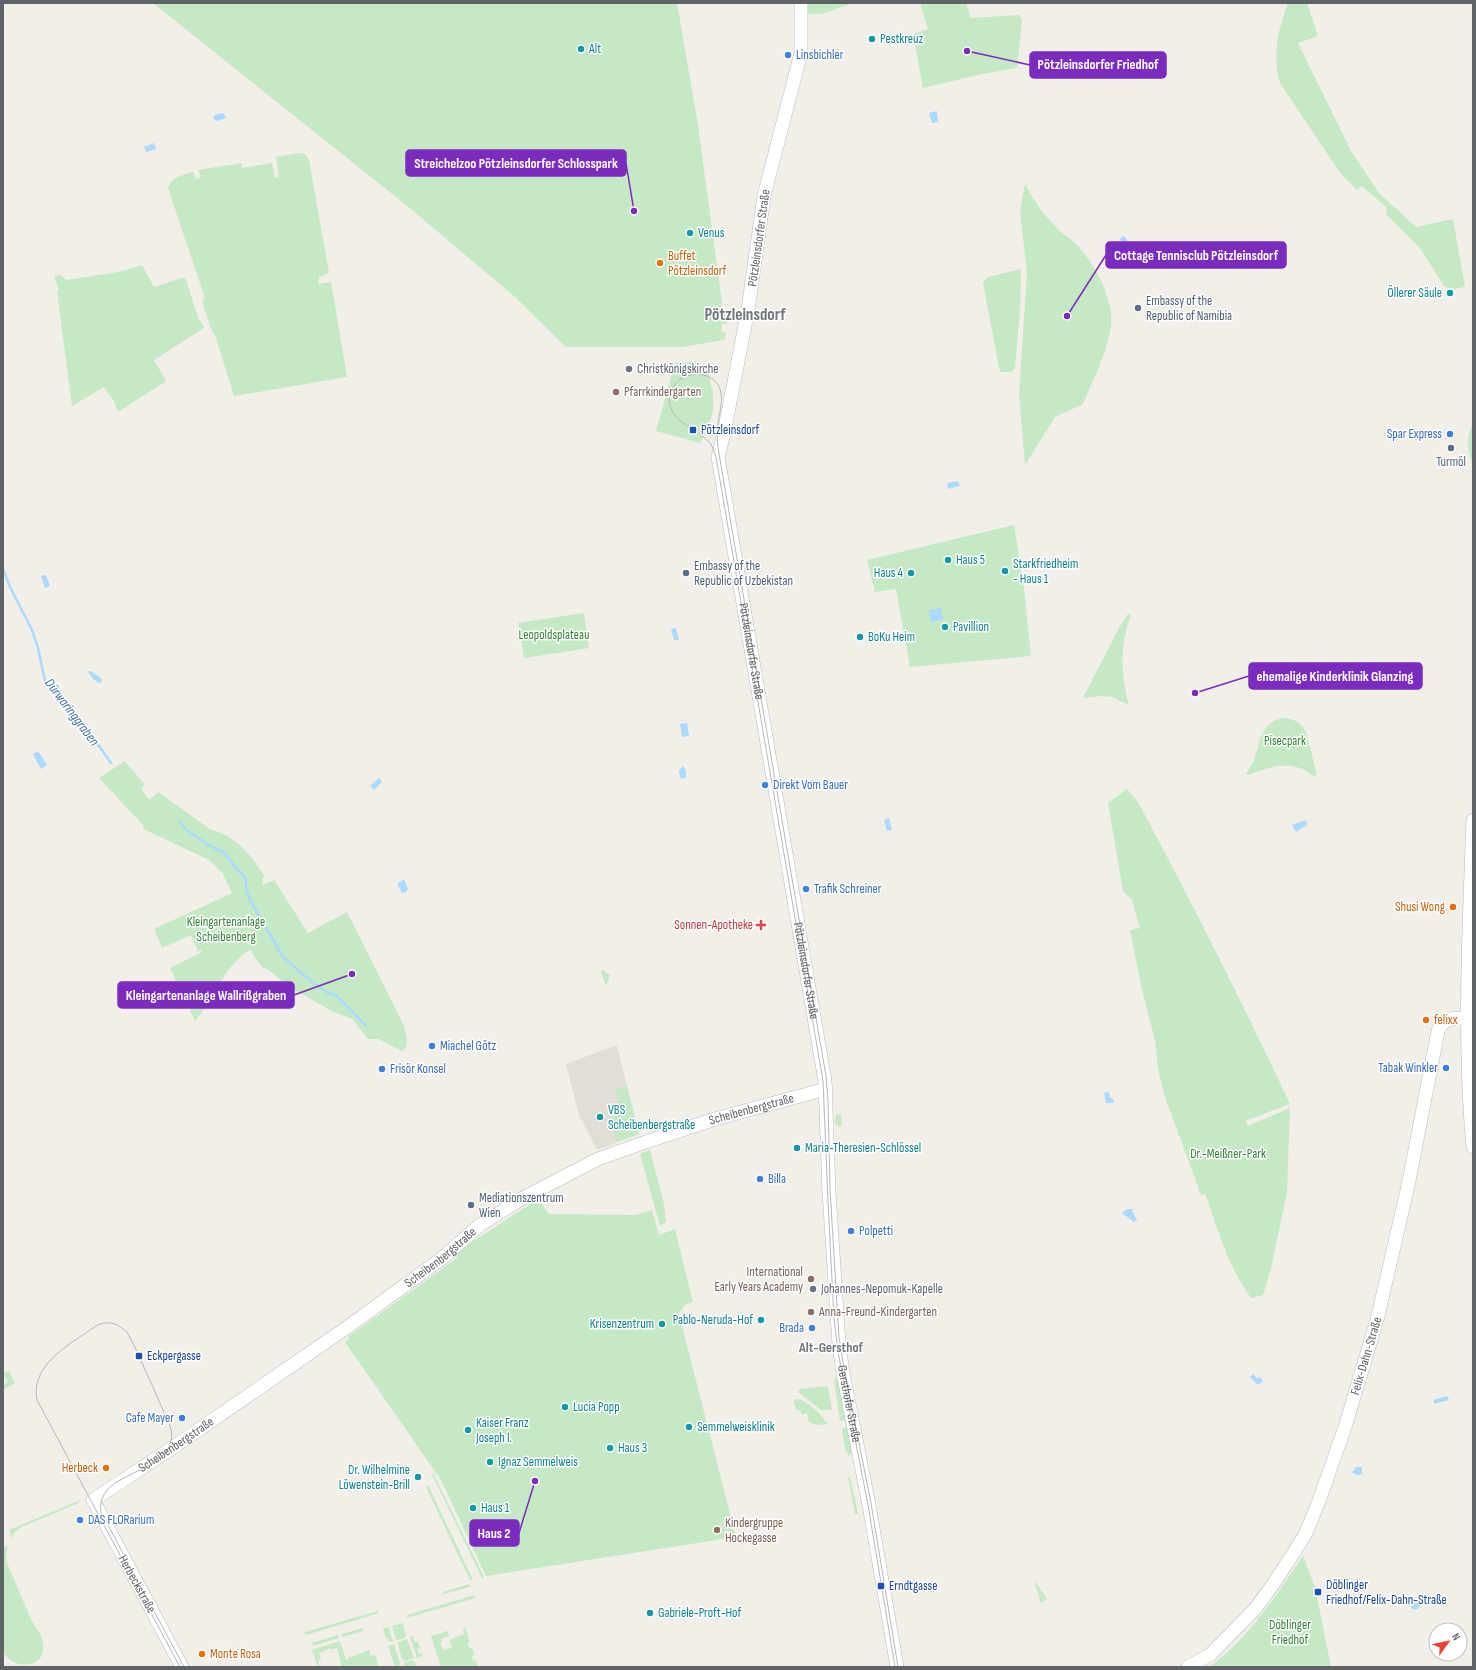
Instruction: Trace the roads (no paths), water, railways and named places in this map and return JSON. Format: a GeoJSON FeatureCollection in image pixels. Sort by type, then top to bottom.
{"type":"FeatureCollection","features":[{"type":"Feature","properties":{"kind":"street","name":"Pötzleinsdorfer Straße"},"geometry":{"type":"LineString","coordinates":[[801,3],[801,53],[764,196],[748,310],[718,457],[826,1090]]}},
{"type":"Feature","properties":{"kind":"street"},"geometry":{"type":"LineString","coordinates":[[1473,820],[1466,1018],[1467,1064],[1473,1147]]}},
{"type":"Feature","properties":{"kind":"street","name":"Felix-Dahn-Straße"},"geometry":{"type":"LineString","coordinates":[[1188,1667],[1211,1654],[1255,1609],[1274,1583],[1310,1525],[1345,1427],[1377,1320],[1408,1186],[1438,1031],[1441,1024],[1447,1018],[1466,1018]]}},
{"type":"Feature","properties":{"kind":"street","name":"Scheibenbergstraße"},"geometry":{"type":"LineString","coordinates":[[93,1500],[349,1326],[441,1259],[480,1225],[521,1199],[606,1156],[715,1118],[826,1090]]}},
{"type":"Feature","properties":{"kind":"street","name":"Gersthofer Straße"},"geometry":{"type":"LineString","coordinates":[[826,1090],[829,1192],[838,1338],[843,1373],[868,1497],[897,1667]]}},
{"type":"Feature","properties":{"kind":"street","name":"Herbeckstraße"},"geometry":{"type":"LineString","coordinates":[[93,1500],[182,1667]]}},
{"type":"Feature","properties":{"kind":"water"},"geometry":{"type":"Polygon","coordinates":[[[937,111],[938,122],[932,123],[929,113],[937,111]]]}},
{"type":"Feature","properties":{"kind":"water"},"geometry":{"type":"Polygon","coordinates":[[[223,113],[226,117],[224,119],[216,121],[213,118],[215,115],[223,113]]]}},
{"type":"Feature","properties":{"kind":"water"},"geometry":{"type":"Polygon","coordinates":[[[154,143],[156,149],[146,152],[144,147],[154,143]]]}},
{"type":"Feature","properties":{"kind":"water"},"geometry":{"type":"Polygon","coordinates":[[[1123,236],[1127,241],[1128,249],[1126,251],[1123,251],[1120,239],[1123,236]]]}},
{"type":"Feature","properties":{"kind":"water"},"geometry":{"type":"Polygon","coordinates":[[[958,481],[960,486],[948,489],[947,483],[958,481]]]}},
{"type":"Feature","properties":{"kind":"water"},"geometry":{"type":"Polygon","coordinates":[[[46,575],[50,586],[45,588],[41,576],[46,575]]]}},
{"type":"Feature","properties":{"kind":"water"},"geometry":{"type":"Polygon","coordinates":[[[942,608],[941,614],[944,619],[931,622],[929,610],[942,608]]]}},
{"type":"Feature","properties":{"kind":"water"},"geometry":{"type":"Polygon","coordinates":[[[676,628],[679,640],[674,640],[671,629],[676,628]]]}},
{"type":"Feature","properties":{"kind":"water"},"geometry":{"type":"Polygon","coordinates":[[[88,671],[91,671],[102,679],[101,683],[93,679],[88,671]]]}},
{"type":"Feature","properties":{"kind":"water"},"geometry":{"type":"Polygon","coordinates":[[[687,723],[689,736],[682,737],[680,724],[687,723]]]}},
{"type":"Feature","properties":{"kind":"water"},"geometry":{"type":"Polygon","coordinates":[[[38,751],[47,765],[41,769],[33,754],[38,751]]]}},
{"type":"Feature","properties":{"kind":"water"},"geometry":{"type":"Polygon","coordinates":[[[683,766],[686,775],[685,778],[682,779],[680,777],[679,770],[683,766]]]}},
{"type":"Feature","properties":{"kind":"water"},"geometry":{"type":"Polygon","coordinates":[[[379,778],[382,782],[374,790],[370,786],[379,778]]]}},
{"type":"Feature","properties":{"kind":"water"},"geometry":{"type":"Polygon","coordinates":[[[889,818],[892,830],[887,831],[884,820],[889,818]]]}},
{"type":"Feature","properties":{"kind":"water"},"geometry":{"type":"Polygon","coordinates":[[[1306,820],[1307,825],[1296,832],[1292,825],[1306,820]]]}},
{"type":"Feature","properties":{"kind":"water"},"geometry":{"type":"Polygon","coordinates":[[[404,879],[408,889],[406,892],[402,893],[397,884],[404,879]]]}},
{"type":"Feature","properties":{"kind":"water"},"geometry":{"type":"Polygon","coordinates":[[[1109,1092],[1110,1098],[1113,1099],[1114,1103],[1106,1103],[1104,1093],[1109,1092]]]}},
{"type":"Feature","properties":{"kind":"water"},"geometry":{"type":"Polygon","coordinates":[[[1127,1209],[1134,1209],[1132,1211],[1137,1220],[1134,1222],[1122,1213],[1127,1209]]]}},
{"type":"Feature","properties":{"kind":"water"},"geometry":{"type":"Polygon","coordinates":[[[1253,1374],[1258,1379],[1260,1377],[1263,1381],[1258,1385],[1250,1377],[1253,1374]]]}},
{"type":"Feature","properties":{"kind":"water"},"geometry":{"type":"Polygon","coordinates":[[[1447,1396],[1449,1400],[1435,1404],[1433,1400],[1447,1396]]]}},
{"type":"Feature","properties":{"kind":"water"},"geometry":{"type":"Polygon","coordinates":[[[1356,1467],[1362,1467],[1362,1474],[1357,1475],[1352,1472],[1356,1467]]]}},
{"type":"Feature","properties":{"kind":"water"},"geometry":{"type":"Polygon","coordinates":[[[1415,1600],[1420,1605],[1415,1610],[1410,1605],[1415,1600]]]}},
{"type":"Feature","properties":{"kind":"waterway","name":"Dürwaringgraben"},"geometry":{"type":"LineString","coordinates":[[3,569],[10,587],[32,630],[38,648],[45,681],[70,710],[87,735],[99,746],[111,763]]}},
{"type":"Feature","properties":{"kind":"waterway","name":"Dürwaringgraben"},"geometry":{"type":"LineString","coordinates":[[180,822],[185,829],[210,846],[225,853],[244,876],[246,881],[246,889],[250,900],[283,957],[313,983],[328,993],[337,996],[366,1026]]}},
{"type":"Feature","properties":{"kind":"tram line"},"geometry":{"type":"LineString","coordinates":[[895,1667],[868,1505],[838,1352],[834,1319],[823,1081],[716,457],[710,443],[676,417],[670,403],[670,395],[676,383],[682,378],[694,375],[711,378],[716,382],[721,393],[721,405],[717,431],[718,450],[826,1076],[830,1189],[839,1338],[871,1503],[898,1667]]}},
{"type":"Feature","properties":{"kind":"tram line"},"geometry":{"type":"LineString","coordinates":[[180,1667],[37,1400],[36,1389],[38,1379],[48,1362],[64,1348],[92,1328],[102,1324],[114,1324],[127,1332],[166,1416],[172,1435],[166,1452],[156,1461],[119,1481],[108,1489],[102,1499],[101,1512],[184,1667]]}},
{"type":"Feature","properties":{"kind":"place","name":"Pestkreuz"},"geometry":{"type":"Point","coordinates":[872,39]}},
{"type":"Feature","properties":{"kind":"place","name":"Alt"},"geometry":{"type":"Point","coordinates":[581,49]}},
{"type":"Feature","properties":{"kind":"place","name":"Pötzleinsdorfer Friedhof"},"geometry":{"type":"Point","coordinates":[967,51]}},
{"type":"Feature","properties":{"kind":"place","name":"Linsbichler"},"geometry":{"type":"Point","coordinates":[788,55]}},
{"type":"Feature","properties":{"kind":"place","name":"Streichelzoo Pötzleinsdorfer Schlosspark"},"geometry":{"type":"Point","coordinates":[634,211]}},
{"type":"Feature","properties":{"kind":"place","name":"Venus"},"geometry":{"type":"Point","coordinates":[690,233]}},
{"type":"Feature","properties":{"kind":"place","name":"Buffet Pötzleinsdorf"},"geometry":{"type":"Point","coordinates":[660,263]}},
{"type":"Feature","properties":{"kind":"place","name":"Öllerer Säule"},"geometry":{"type":"Point","coordinates":[1450,293]}},
{"type":"Feature","properties":{"kind":"place","name":"Embassy of the Republic of Namibia"},"geometry":{"type":"Point","coordinates":[1138,308]}},
{"type":"Feature","properties":{"kind":"place","name":"Cottage Tennisclub Pötzleinsdorf"},"geometry":{"type":"Point","coordinates":[1067,316]}},
{"type":"Feature","properties":{"kind":"place","name":"Christkönigskirche"},"geometry":{"type":"Point","coordinates":[629,369]}},
{"type":"Feature","properties":{"kind":"place","name":"Pfarrkindergarten"},"geometry":{"type":"Point","coordinates":[616,392]}},
{"type":"Feature","properties":{"kind":"place","name":"Pötzleinsdorf"},"geometry":{"type":"Point","coordinates":[693,430]}},
{"type":"Feature","properties":{"kind":"place","name":"Spar Express"},"geometry":{"type":"Point","coordinates":[1450,434]}},
{"type":"Feature","properties":{"kind":"place","name":"Turmöl"},"geometry":{"type":"Point","coordinates":[1451,448]}},
{"type":"Feature","properties":{"kind":"place","name":"Haus 5"},"geometry":{"type":"Point","coordinates":[948,560]}},
{"type":"Feature","properties":{"kind":"place","name":"Starkfriedheim - Haus 1"},"geometry":{"type":"Point","coordinates":[1005,571]}},
{"type":"Feature","properties":{"kind":"place","name":"Embassy of the Republic of Uzbekistan"},"geometry":{"type":"Point","coordinates":[686,573]}},
{"type":"Feature","properties":{"kind":"place","name":"Haus 4"},"geometry":{"type":"Point","coordinates":[911,573]}},
{"type":"Feature","properties":{"kind":"place","name":"Pavillion"},"geometry":{"type":"Point","coordinates":[945,627]}},
{"type":"Feature","properties":{"kind":"place","name":"BoKu Heim"},"geometry":{"type":"Point","coordinates":[860,637]}},
{"type":"Feature","properties":{"kind":"place","name":"ehemalige Kinderklinik Glanzing"},"geometry":{"type":"Point","coordinates":[1195,693]}},
{"type":"Feature","properties":{"kind":"place","name":"Direkt Vom Bauer"},"geometry":{"type":"Point","coordinates":[765,785]}},
{"type":"Feature","properties":{"kind":"place","name":"Trafik Schreiner"},"geometry":{"type":"Point","coordinates":[806,889]}},
{"type":"Feature","properties":{"kind":"place","name":"Shusi Wong"},"geometry":{"type":"Point","coordinates":[1453,907]}},
{"type":"Feature","properties":{"kind":"place","name":"Sonnen-Apotheke"},"geometry":{"type":"Point","coordinates":[761,925]}},
{"type":"Feature","properties":{"kind":"place","name":"Kleingartenanlage Wallrißgraben"},"geometry":{"type":"Point","coordinates":[352,974]}},
{"type":"Feature","properties":{"kind":"place","name":"felixx"},"geometry":{"type":"Point","coordinates":[1426,1020]}},
{"type":"Feature","properties":{"kind":"place","name":"Miachel Götz"},"geometry":{"type":"Point","coordinates":[432,1046]}},
{"type":"Feature","properties":{"kind":"place","name":"Tabak Winkler"},"geometry":{"type":"Point","coordinates":[1446,1068]}},
{"type":"Feature","properties":{"kind":"place","name":"Frisör Konsel"},"geometry":{"type":"Point","coordinates":[382,1069]}},
{"type":"Feature","properties":{"kind":"place","name":"VBS Scheibenbergstraße"},"geometry":{"type":"Point","coordinates":[600,1117]}},
{"type":"Feature","properties":{"kind":"place","name":"Maria-Theresien-Schlössel"},"geometry":{"type":"Point","coordinates":[797,1148]}},
{"type":"Feature","properties":{"kind":"place","name":"Billa"},"geometry":{"type":"Point","coordinates":[760,1179]}},
{"type":"Feature","properties":{"kind":"place","name":"Mediationszentrum Wien"},"geometry":{"type":"Point","coordinates":[471,1205]}},
{"type":"Feature","properties":{"kind":"place","name":"Polpetti"},"geometry":{"type":"Point","coordinates":[851,1231]}},
{"type":"Feature","properties":{"kind":"place","name":"International Early Years Academy"},"geometry":{"type":"Point","coordinates":[811,1279]}},
{"type":"Feature","properties":{"kind":"place","name":"Johannes-Nepomuk-Kapelle"},"geometry":{"type":"Point","coordinates":[813,1289]}},
{"type":"Feature","properties":{"kind":"place","name":"Anna-Freund-Kindergarten"},"geometry":{"type":"Point","coordinates":[811,1312]}},
{"type":"Feature","properties":{"kind":"place","name":"Pablo-Neruda-Hof"},"geometry":{"type":"Point","coordinates":[761,1320]}},
{"type":"Feature","properties":{"kind":"place","name":"Krisenzentrum"},"geometry":{"type":"Point","coordinates":[662,1324]}},
{"type":"Feature","properties":{"kind":"place","name":"Brada"},"geometry":{"type":"Point","coordinates":[812,1328]}},
{"type":"Feature","properties":{"kind":"place","name":"Eckpergasse"},"geometry":{"type":"Point","coordinates":[139,1356]}},
{"type":"Feature","properties":{"kind":"place","name":"Lucia Popp"},"geometry":{"type":"Point","coordinates":[565,1407]}},
{"type":"Feature","properties":{"kind":"place","name":"Cafe Mayer"},"geometry":{"type":"Point","coordinates":[182,1418]}},
{"type":"Feature","properties":{"kind":"place","name":"Semmelweisklinik"},"geometry":{"type":"Point","coordinates":[689,1427]}},
{"type":"Feature","properties":{"kind":"place","name":"Kaiser Franz Joseph I."},"geometry":{"type":"Point","coordinates":[468,1430]}},
{"type":"Feature","properties":{"kind":"place","name":"Haus 3"},"geometry":{"type":"Point","coordinates":[610,1448]}},
{"type":"Feature","properties":{"kind":"place","name":"Ignaz Semmelweis"},"geometry":{"type":"Point","coordinates":[490,1462]}},
{"type":"Feature","properties":{"kind":"place","name":"Herbeck"},"geometry":{"type":"Point","coordinates":[106,1468]}},
{"type":"Feature","properties":{"kind":"place","name":"Dr. Wilhelmine Löwenstein-Brill"},"geometry":{"type":"Point","coordinates":[418,1477]}},
{"type":"Feature","properties":{"kind":"place","name":"Haus 2"},"geometry":{"type":"Point","coordinates":[535,1481]}},
{"type":"Feature","properties":{"kind":"place","name":"Haus 1"},"geometry":{"type":"Point","coordinates":[473,1508]}},
{"type":"Feature","properties":{"kind":"place","name":"DAS FLORarium"},"geometry":{"type":"Point","coordinates":[80,1520]}},
{"type":"Feature","properties":{"kind":"place","name":"Kindergruppe Hockegasse"},"geometry":{"type":"Point","coordinates":[717,1530]}},
{"type":"Feature","properties":{"kind":"place","name":"Erndtgasse"},"geometry":{"type":"Point","coordinates":[881,1586]}},
{"type":"Feature","properties":{"kind":"place","name":"Döblinger Friedhof/Felix-Dahn-Straße"},"geometry":{"type":"Point","coordinates":[1318,1592]}},
{"type":"Feature","properties":{"kind":"place","name":"Gabriele-Proft-Hof"},"geometry":{"type":"Point","coordinates":[650,1613]}},
{"type":"Feature","properties":{"kind":"place","name":"Monte Rosa"},"geometry":{"type":"Point","coordinates":[202,1654]}},
{"type":"Feature","properties":{"kind":"district","name":"Pötzleinsdorf"},"geometry":{"type":"Point","coordinates":[745,315]}},
{"type":"Feature","properties":{"kind":"district","name":"Alt-Gersthof"},"geometry":{"type":"Point","coordinates":[831,1347]}},
{"type":"Feature","properties":{"kind":"park label","name":"Leopoldsplateau"},"geometry":{"type":"Point","coordinates":[554,635]}},
{"type":"Feature","properties":{"kind":"park label","name":"Pisecpark"},"geometry":{"type":"Point","coordinates":[1285,741]}},
{"type":"Feature","properties":{"kind":"park label","name":"Kleingartenanlage Scheibenberg"},"geometry":{"type":"Point","coordinates":[226,930]}},
{"type":"Feature","properties":{"kind":"park label","name":"Dr.-Meißner-Park"},"geometry":{"type":"Point","coordinates":[1228,1154]}},
{"type":"Feature","properties":{"kind":"park label","name":"Döblinger Friedhof"},"geometry":{"type":"Point","coordinates":[1290,1632]}}]}
